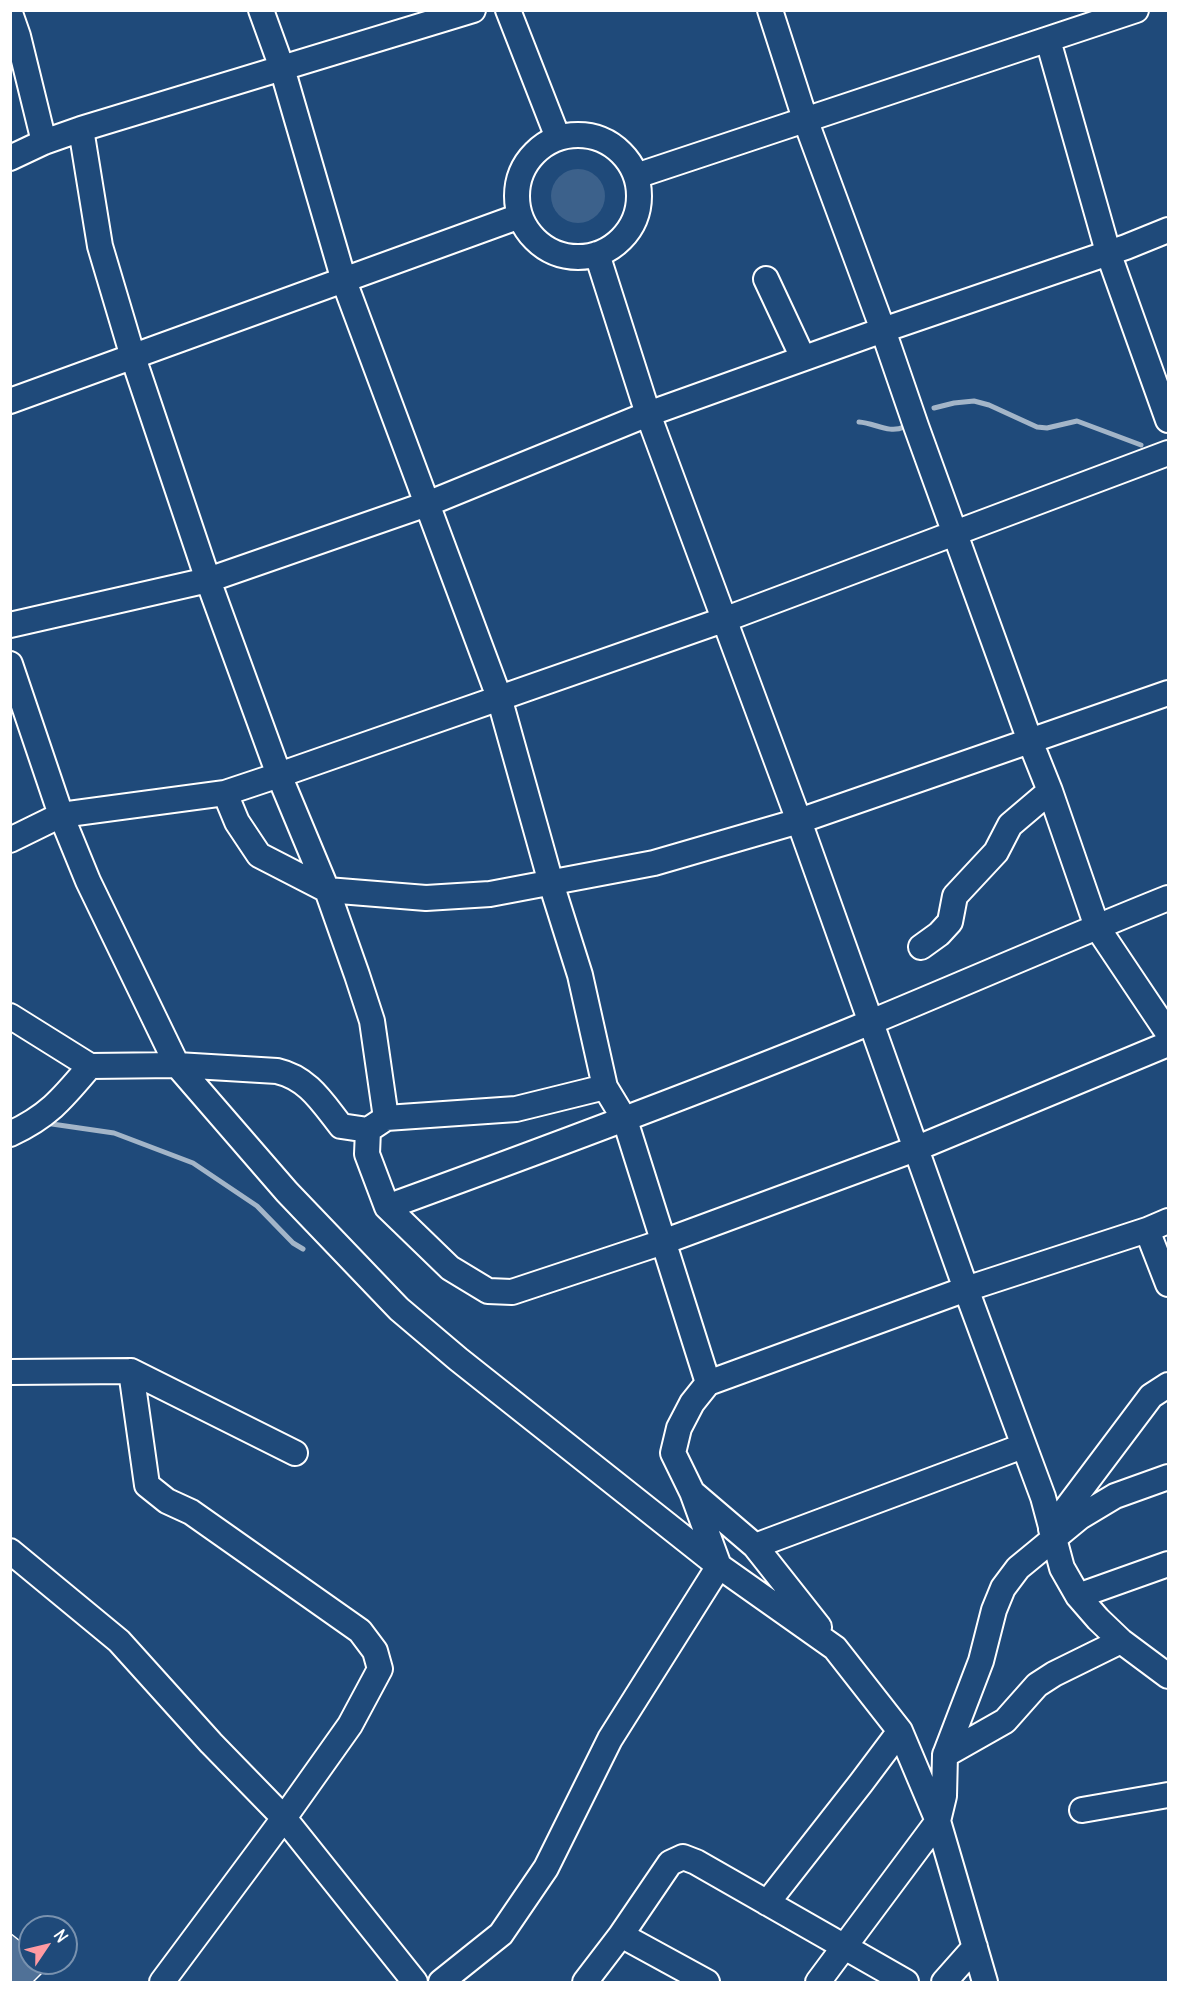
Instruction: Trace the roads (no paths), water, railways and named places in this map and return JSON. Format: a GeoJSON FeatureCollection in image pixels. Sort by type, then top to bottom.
{"type":"FeatureCollection","features":[{"type":"Feature","properties":{"kind":"street"},"geometry":{"type":"LineString","coordinates":[[261,10],[282,68],[344,281],[499,698],[551,883],[580,975],[605,1087],[625,1120],[708,1383]]}},
{"type":"Feature","properties":{"kind":"street"},"geometry":{"type":"LineString","coordinates":[[10,158],[44,142],[81,129],[473,10]]}},
{"type":"Feature","properties":{"kind":"street"},"geometry":{"type":"LineString","coordinates":[[508,10],[558,138]]}},
{"type":"Feature","properties":{"kind":"street"},"geometry":{"type":"LineString","coordinates":[[770,10],[805,120],[1050,791],[1097,927],[1168,1033]]}},
{"type":"Feature","properties":{"kind":"street"},"geometry":{"type":"LineString","coordinates":[[636,176],[1048,40],[1074,20],[1136,10]]}},
{"type":"Feature","properties":{"kind":"street"},"geometry":{"type":"LineString","coordinates":[[10,13],[18,36],[44,142]]}},
{"type":"Feature","properties":{"kind":"street"},"geometry":{"type":"LineString","coordinates":[[1048,40],[1108,252],[1168,420]]}},
{"type":"Feature","properties":{"kind":"street"},"geometry":{"type":"LineString","coordinates":[[81,129],[100,246],[133,357],[208,580],[279,775],[327,890],[372,1021],[377,1124],[367,1154],[387,1207],[450,1268],[488,1291],[512,1292],[663,1242],[915,1149],[1168,1044]]}},
{"type":"Feature","properties":{"kind":"street"},"geometry":{"type":"LineString","coordinates":[[577,134],[596,137],[613,145],[627,159],[636,176],[640,195],[637,214],[629,232],[615,246],[597,254],[579,258],[560,255],[543,247],[529,233],[519,216],[516,197],[519,178],[527,160],[541,147],[558,138],[577,134]]}},
{"type":"Feature","properties":{"kind":"street"},"geometry":{"type":"LineString","coordinates":[[10,401],[519,216]]}},
{"type":"Feature","properties":{"kind":"street"},"geometry":{"type":"LineString","coordinates":[[10,625],[208,580],[427,504],[648,414],[1126,247],[1168,230]]}},
{"type":"Feature","properties":{"kind":"street"},"geometry":{"type":"LineString","coordinates":[[597,254],[648,414],[726,620],[1042,1497],[1062,1568],[1078,1596],[1121,1641],[1168,1676]]}},
{"type":"Feature","properties":{"kind":"street"},"geometry":{"type":"LineString","coordinates":[[766,279],[803,358]]}},
{"type":"Feature","properties":{"kind":"street"},"geometry":{"type":"LineString","coordinates":[[10,840],[62,814],[225,793],[279,775],[726,620],[1168,453]]}},
{"type":"Feature","properties":{"kind":"street"},"geometry":{"type":"LineString","coordinates":[[10,664],[87,881],[177,1065],[287,1192],[399,1309],[458,1359],[719,1566],[835,1648]]}},
{"type":"Feature","properties":{"kind":"street"},"geometry":{"type":"LineString","coordinates":[[225,793],[237,822],[258,855],[327,890],[426,898],[490,894],[654,863],[799,821],[1168,693]]}},
{"type":"Feature","properties":{"kind":"street"},"geometry":{"type":"LineString","coordinates":[[921,947],[939,934],[950,922],[955,896],[996,852],[1010,825],[1050,791]]}},
{"type":"Feature","properties":{"kind":"street"},"geometry":{"type":"LineString","coordinates":[[387,1207],[625,1120],[870,1022],[1168,898]]}},
{"type":"Feature","properties":{"kind":"street"},"geometry":{"type":"LineString","coordinates":[[10,1016],[90,1066],[177,1065],[268,1070],[292,1074],[306,1084],[341,1126],[516,1109],[605,1087]]}},
{"type":"Feature","properties":{"kind":"street"},"geometry":{"type":"LineString","coordinates":[[10,1134],[30,1125],[58,1104],[90,1066]]}},
{"type":"Feature","properties":{"kind":"street"},"geometry":{"type":"LineString","coordinates":[[719,1566],[692,1492],[673,1453],[679,1428],[692,1403],[708,1383],[966,1289],[1158,1225],[1168,1284]]}},
{"type":"Feature","properties":{"kind":"street"},"geometry":{"type":"LineString","coordinates":[[131,1371],[147,1485],[167,1501],[191,1512],[360,1630],[375,1651],[380,1669],[355,1716],[284,1818],[162,1983]]}},
{"type":"Feature","properties":{"kind":"street"},"geometry":{"type":"LineString","coordinates":[[10,1372],[131,1371],[295,1453]]}},
{"type":"Feature","properties":{"kind":"street"},"geometry":{"type":"LineString","coordinates":[[818,1983],[938,1821],[945,1796],[945,1755],[981,1661],[994,1610],[1004,1588],[1018,1568],[1051,1534],[1151,1396],[1168,1385]]}},
{"type":"Feature","properties":{"kind":"street"},"geometry":{"type":"LineString","coordinates":[[755,1546],[1023,1446]]}},
{"type":"Feature","properties":{"kind":"street"},"geometry":{"type":"LineString","coordinates":[[1051,1534],[1115,1496],[1168,1477]]}},
{"type":"Feature","properties":{"kind":"street"},"geometry":{"type":"LineString","coordinates":[[692,1492],[755,1546],[900,1731],[938,1821],[985,1983]]}},
{"type":"Feature","properties":{"kind":"street"},"geometry":{"type":"LineString","coordinates":[[10,1551],[119,1641],[211,1743],[284,1818],[415,1983]]}},
{"type":"Feature","properties":{"kind":"street"},"geometry":{"type":"LineString","coordinates":[[1078,1596],[1168,1564]]}},
{"type":"Feature","properties":{"kind":"street"},"geometry":{"type":"LineString","coordinates":[[441,1983],[501,1934],[546,1868],[610,1739],[719,1566]]}},
{"type":"Feature","properties":{"kind":"street"},"geometry":{"type":"LineString","coordinates":[[945,1755],[1005,1721],[1037,1685],[1054,1674],[1121,1641]]}},
{"type":"Feature","properties":{"kind":"street"},"geometry":{"type":"LineString","coordinates":[[767,1903],[900,1731]]}},
{"type":"Feature","properties":{"kind":"street"},"geometry":{"type":"LineString","coordinates":[[1082,1810],[1168,1795]]}},
{"type":"Feature","properties":{"kind":"street"},"geometry":{"type":"LineString","coordinates":[[585,1983],[670,1863],[683,1857],[846,1947],[906,1983]]}},
{"type":"Feature","properties":{"kind":"street"},"geometry":{"type":"LineString","coordinates":[[621,1935],[707,1983]]}},
{"type":"Feature","properties":{"kind":"street"},"geometry":{"type":"LineString","coordinates":[[944,1983],[975,1947]]}},
{"type":"Feature","properties":{"kind":"waterway"},"geometry":{"type":"LineString","coordinates":[[934,408],[974,401],[989,405],[1037,427],[1047,428],[1077,421],[1141,445]]}},
{"type":"Feature","properties":{"kind":"waterway"},"geometry":{"type":"LineString","coordinates":[[859,422],[887,429],[904,427]]}},
{"type":"Feature","properties":{"kind":"waterway"},"geometry":{"type":"LineString","coordinates":[[45,1123],[114,1133],[193,1163],[257,1206],[293,1243],[303,1249]]}}]}
